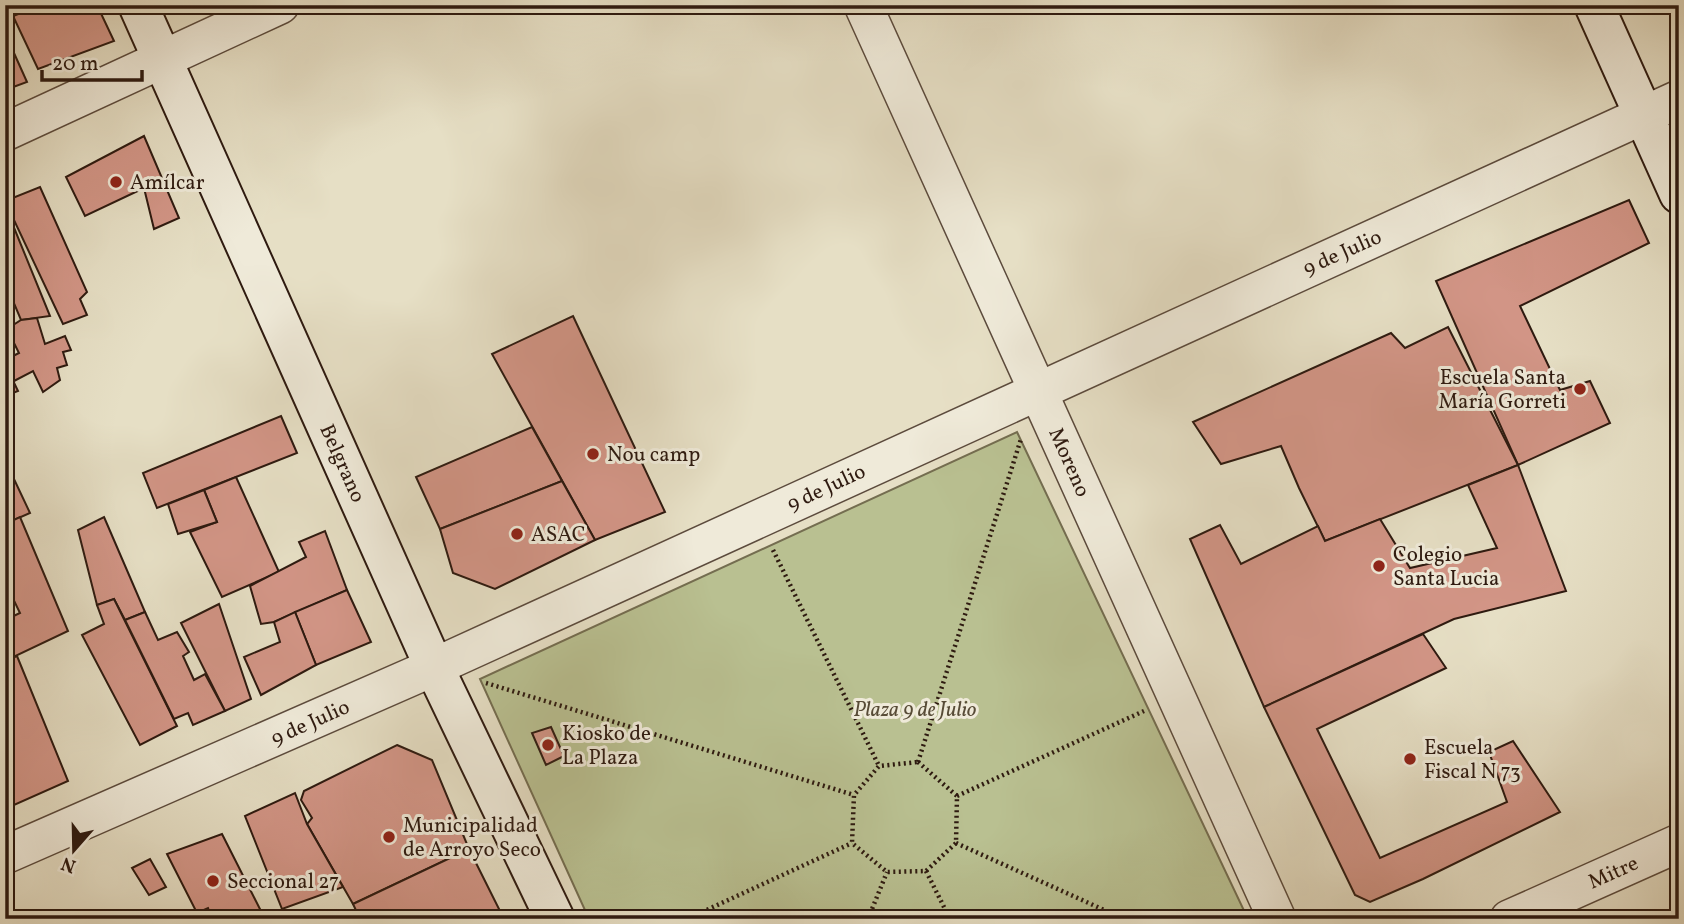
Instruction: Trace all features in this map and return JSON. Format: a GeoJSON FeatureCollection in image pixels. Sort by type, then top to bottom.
{"type":"FeatureCollection","features":[{"type":"Feature","properties":{"kind":"street","name":"Belgrano"},"geometry":{"type":"LineString","coordinates":[[138,5],[435,667],[555,919]]}},
{"type":"Feature","properties":{"kind":"street"},"geometry":{"type":"LineString","coordinates":[[5,132],[280,5]]}},
{"type":"Feature","properties":{"kind":"street","name":"Moreno"},"geometry":{"type":"LineString","coordinates":[[863,5],[1277,919]]}},
{"type":"Feature","properties":{"kind":"street"},"geometry":{"type":"LineString","coordinates":[[1594,5],[1679,194]]}},
{"type":"Feature","properties":{"kind":"street","name":"9 de Julio"},"geometry":{"type":"LineString","coordinates":[[5,855],[435,667],[1679,99]]}},
{"type":"Feature","properties":{"kind":"street","name":"Mitre"},"geometry":{"type":"LineString","coordinates":[[1509,919],[1679,843]]}},
{"type":"Feature","properties":{"kind":"path"},"geometry":{"type":"LineString","coordinates":[[918,762],[1037,390]]}},
{"type":"Feature","properties":{"kind":"path"},"geometry":{"type":"LineString","coordinates":[[758,519],[880,766]]}},
{"type":"Feature","properties":{"kind":"path"},"geometry":{"type":"LineString","coordinates":[[435,667],[854,795]]}},
{"type":"Feature","properties":{"kind":"path"},"geometry":{"type":"LineString","coordinates":[[957,796],[1176,696]]}},
{"type":"Feature","properties":{"kind":"path"},"geometry":{"type":"LineString","coordinates":[[852,843],[854,795],[880,766],[918,762],[957,796]]}},
{"type":"Feature","properties":{"kind":"path"},"geometry":{"type":"LineString","coordinates":[[852,843],[887,872],[926,871],[956,843],[957,796]]}},
{"type":"Feature","properties":{"kind":"path"},"geometry":{"type":"LineString","coordinates":[[687,919],[852,843]]}},
{"type":"Feature","properties":{"kind":"path"},"geometry":{"type":"LineString","coordinates":[[956,843],[1124,919]]}},
{"type":"Feature","properties":{"kind":"path"},"geometry":{"type":"LineString","coordinates":[[926,871],[950,919]]}},
{"type":"Feature","properties":{"kind":"path"},"geometry":{"type":"LineString","coordinates":[[868,919],[887,872]]}},
{"type":"Feature","properties":{"kind":"green space","name":"Plaza 9 de Julio"},"geometry":{"type":"Polygon","coordinates":[[[1017,432],[1248,919],[589,919],[480,679],[1017,432]]]}},
{"type":"Feature","properties":{"kind":"building"},"geometry":{"type":"Polygon","coordinates":[[[7,5],[42,5],[13,16],[7,5]]]}},
{"type":"Feature","properties":{"kind":"building"},"geometry":{"type":"Polygon","coordinates":[[[42,5],[97,5],[114,41],[38,69],[13,16],[42,5]]]}},
{"type":"Feature","properties":{"kind":"building"},"geometry":{"type":"Polygon","coordinates":[[[5,33],[27,82],[5,90],[5,33]]]}},
{"type":"Feature","properties":{"kind":"building","name":"Amílcar"},"geometry":{"type":"Polygon","coordinates":[[[144,136],[179,218],[154,229],[144,188],[85,216],[66,177],[144,136]]]}},
{"type":"Feature","properties":{"kind":"building"},"geometry":{"type":"Polygon","coordinates":[[[40,187],[87,292],[80,299],[87,315],[63,324],[5,201],[40,187]]]}},
{"type":"Feature","properties":{"kind":"building"},"geometry":{"type":"Polygon","coordinates":[[[1629,200],[1649,243],[1520,306],[1560,390],[1590,381],[1610,423],[1518,465],[1436,281],[1629,200]]]}},
{"type":"Feature","properties":{"kind":"building"},"geometry":{"type":"Polygon","coordinates":[[[6,208],[50,316],[21,320],[5,282],[6,208]]]}},
{"type":"Feature","properties":{"kind":"building","name":"Nou camp"},"geometry":{"type":"Polygon","coordinates":[[[573,316],[665,512],[595,540],[492,354],[573,316]]]}},
{"type":"Feature","properties":{"kind":"building"},"geometry":{"type":"Polygon","coordinates":[[[37,318],[45,344],[65,336],[71,350],[63,352],[67,365],[57,368],[60,380],[43,392],[33,371],[14,381],[5,360],[19,353],[7,329],[21,320],[37,318]]]}},
{"type":"Feature","properties":{"kind":"building"},"geometry":{"type":"Polygon","coordinates":[[[1448,327],[1518,465],[1325,541],[1281,446],[1221,464],[1193,422],[1391,333],[1405,348],[1448,327]]]}},
{"type":"Feature","properties":{"kind":"building"},"geometry":{"type":"Polygon","coordinates":[[[5,364],[18,391],[5,396],[5,364]]]}},
{"type":"Feature","properties":{"kind":"building"},"geometry":{"type":"Polygon","coordinates":[[[281,416],[297,453],[157,508],[143,473],[281,416]]]}},
{"type":"Feature","properties":{"kind":"building"},"geometry":{"type":"Polygon","coordinates":[[[532,427],[562,481],[440,529],[416,477],[532,427]]]}},
{"type":"Feature","properties":{"kind":"building"},"geometry":{"type":"Polygon","coordinates":[[[5,460],[30,513],[5,524],[5,460]]]}},
{"type":"Feature","properties":{"kind":"building","name":"Colegio Santa Lucia"},"geometry":{"type":"Polygon","coordinates":[[[1518,465],[1566,591],[1454,619],[1264,707],[1190,539],[1220,525],[1241,564],[1318,526],[1325,541],[1380,519],[1410,568],[1497,548],[1468,485],[1518,465]]]}},
{"type":"Feature","properties":{"kind":"building"},"geometry":{"type":"Polygon","coordinates":[[[236,477],[279,572],[222,597],[190,532],[217,522],[204,490],[236,477]]]}},
{"type":"Feature","properties":{"kind":"building","name":"ASAC"},"geometry":{"type":"Polygon","coordinates":[[[562,481],[595,540],[495,589],[453,573],[440,529],[562,481]]]}},
{"type":"Feature","properties":{"kind":"building"},"geometry":{"type":"Polygon","coordinates":[[[204,490],[217,522],[178,534],[168,504],[204,490]]]}},
{"type":"Feature","properties":{"kind":"building"},"geometry":{"type":"Polygon","coordinates":[[[20,517],[68,631],[5,661],[5,620],[20,613],[5,582],[5,524],[20,517]]]}},
{"type":"Feature","properties":{"kind":"building"},"geometry":{"type":"Polygon","coordinates":[[[104,517],[145,612],[125,620],[114,599],[97,605],[78,530],[104,517]]]}},
{"type":"Feature","properties":{"kind":"building"},"geometry":{"type":"Polygon","coordinates":[[[325,531],[347,590],[274,622],[261,624],[250,586],[306,557],[299,542],[325,531]]]}},
{"type":"Feature","properties":{"kind":"building"},"geometry":{"type":"Polygon","coordinates":[[[347,590],[371,642],[316,665],[295,612],[347,590]]]}},
{"type":"Feature","properties":{"kind":"building"},"geometry":{"type":"Polygon","coordinates":[[[114,599],[177,726],[140,745],[82,635],[104,624],[97,605],[114,599]]]}},
{"type":"Feature","properties":{"kind":"building"},"geometry":{"type":"Polygon","coordinates":[[[219,604],[251,699],[225,711],[181,623],[219,604]]]}},
{"type":"Feature","properties":{"kind":"building"},"geometry":{"type":"Polygon","coordinates":[[[145,612],[158,640],[177,632],[189,652],[183,656],[194,680],[205,674],[225,711],[193,725],[188,713],[174,719],[125,620],[145,612]]]}},
{"type":"Feature","properties":{"kind":"building"},"geometry":{"type":"Polygon","coordinates":[[[295,612],[316,665],[261,695],[244,657],[280,642],[274,622],[295,612]]]}},
{"type":"Feature","properties":{"kind":"building"},"geometry":{"type":"Polygon","coordinates":[[[1423,634],[1446,668],[1317,729],[1380,858],[1507,802],[1489,752],[1513,741],[1560,812],[1370,902],[1355,895],[1264,707],[1423,634]]]}},
{"type":"Feature","properties":{"kind":"building"},"geometry":{"type":"Polygon","coordinates":[[[17,656],[68,781],[5,809],[5,661],[17,656]]]}},
{"type":"Feature","properties":{"kind":"building","name":"Kiosko de La Plaza"},"geometry":{"type":"Polygon","coordinates":[[[551,727],[564,756],[546,765],[532,733],[551,727]]]}},
{"type":"Feature","properties":{"kind":"building","name":"Municipalidad de Arroyo Seco"},"geometry":{"type":"Polygon","coordinates":[[[397,745],[432,760],[469,849],[353,904],[307,824],[312,818],[301,800],[304,791],[397,745]]]}},
{"type":"Feature","properties":{"kind":"building"},"geometry":{"type":"Polygon","coordinates":[[[295,793],[307,824],[343,887],[282,909],[245,816],[295,793]]]}},
{"type":"Feature","properties":{"kind":"building","name":"Seccional 27"},"geometry":{"type":"Polygon","coordinates":[[[222,834],[265,919],[212,919],[208,908],[197,913],[167,854],[222,834]]]}},
{"type":"Feature","properties":{"kind":"building"},"geometry":{"type":"Polygon","coordinates":[[[469,849],[504,919],[360,919],[353,904],[469,849]]]}},
{"type":"Feature","properties":{"kind":"building"},"geometry":{"type":"Polygon","coordinates":[[[150,859],[166,887],[149,895],[132,868],[150,859]]]}},
{"type":"Feature","properties":{"kind":"place","name":"Amílcar"},"geometry":{"type":"Point","coordinates":[116,182]}},
{"type":"Feature","properties":{"kind":"place","name":"Escuela Santa María Gorreti"},"geometry":{"type":"Point","coordinates":[1580,389]}},
{"type":"Feature","properties":{"kind":"place","name":"Nou camp"},"geometry":{"type":"Point","coordinates":[593,454]}},
{"type":"Feature","properties":{"kind":"place","name":"ASAC"},"geometry":{"type":"Point","coordinates":[517,534]}},
{"type":"Feature","properties":{"kind":"place","name":"Colegio Santa Lucia"},"geometry":{"type":"Point","coordinates":[1379,566]}},
{"type":"Feature","properties":{"kind":"place","name":"Kiosko de La Plaza"},"geometry":{"type":"Point","coordinates":[548,745]}},
{"type":"Feature","properties":{"kind":"place","name":"Escuela Fiscal N 73"},"geometry":{"type":"Point","coordinates":[1410,759]}},
{"type":"Feature","properties":{"kind":"place","name":"Municipalidad de Arroyo Seco"},"geometry":{"type":"Point","coordinates":[389,837]}},
{"type":"Feature","properties":{"kind":"place","name":"Seccional 27"},"geometry":{"type":"Point","coordinates":[213,881]}}]}
